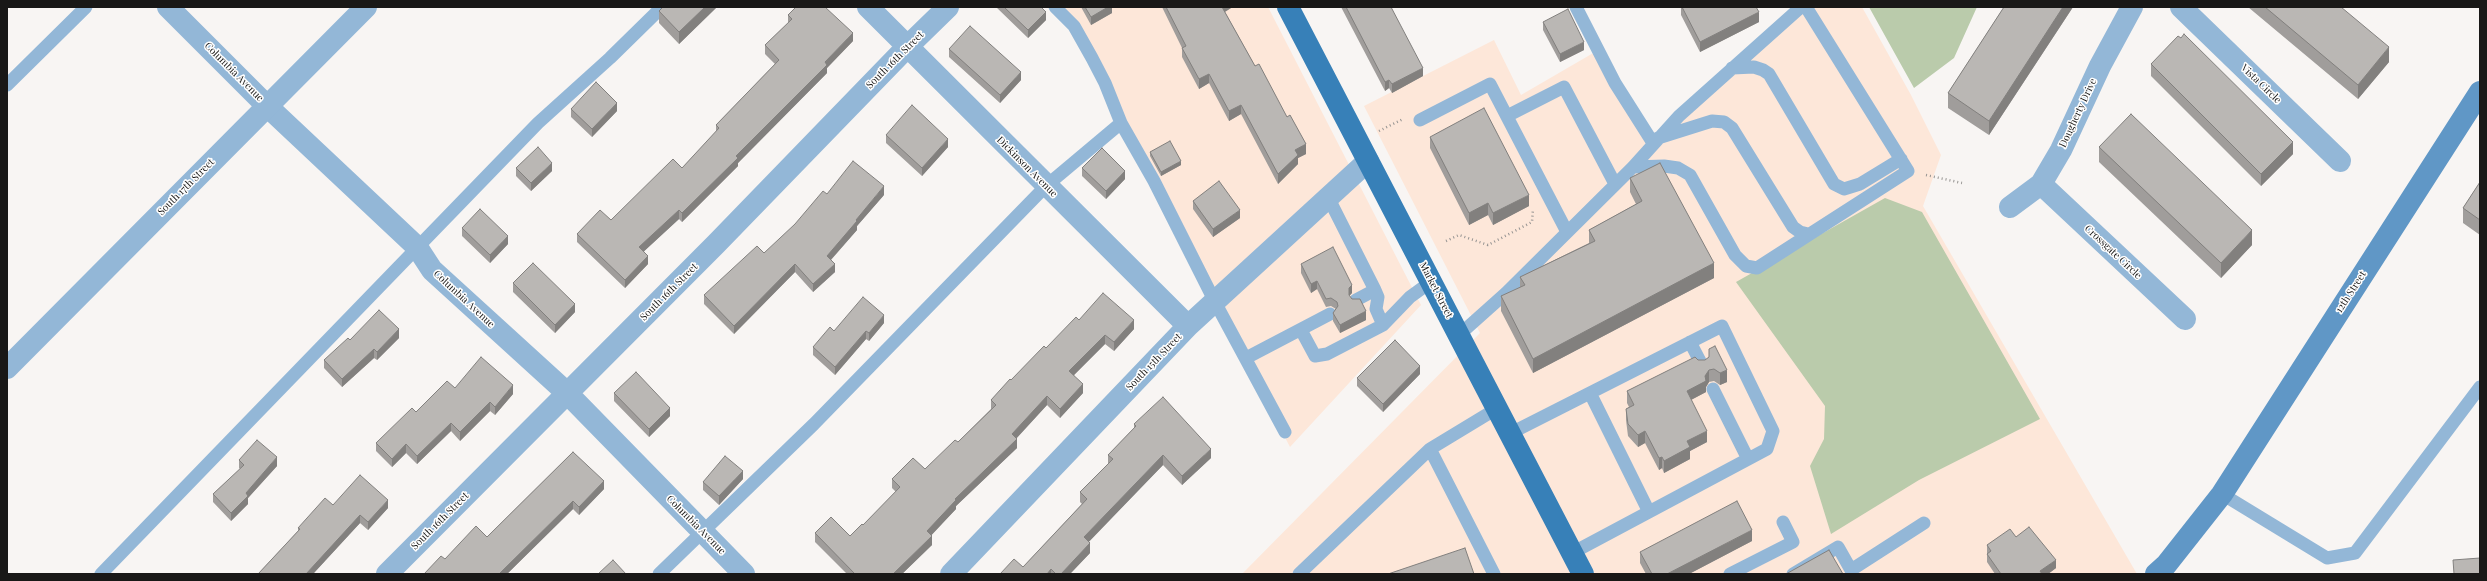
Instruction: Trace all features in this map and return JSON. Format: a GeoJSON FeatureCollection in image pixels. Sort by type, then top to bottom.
{"type":"FeatureCollection","features":[{"type":"Feature","properties":{"kind":"main road","name":"Market Street"},"geometry":{"type":"LineString","coordinates":[[1288,7],[1432,281],[1496,409],[1583,574]]}},
{"type":"Feature","properties":{"kind":"main road","name":"12th Street"},"geometry":{"type":"LineString","coordinates":[[2164,571],[2222,494],[2480,92]]}},
{"type":"Feature","properties":{"kind":"street","name":"Columbia Avenue"},"geometry":{"type":"LineString","coordinates":[[168,7],[267,106],[417,247],[432,270],[567,393],[744,574]]}},
{"type":"Feature","properties":{"kind":"street","name":"South 17th Street"},"geometry":{"type":"LineString","coordinates":[[7,368],[366,7]]}},
{"type":"Feature","properties":{"kind":"street","name":"Dickinson Avenue"},"geometry":{"type":"LineString","coordinates":[[868,7],[1188,326]]}},
{"type":"Feature","properties":{"kind":"street","name":"South 16th Street"},"geometry":{"type":"LineString","coordinates":[[386,574],[716,244],[908,46],[948,7]]}},
{"type":"Feature","properties":{"kind":"street","name":"Dougherty Drive"},"geometry":{"type":"LineString","coordinates":[[2010,207],[2041,184],[2061,150],[2100,66],[2132,7]]}},
{"type":"Feature","properties":{"kind":"street","name":"Vista Circle"},"geometry":{"type":"LineString","coordinates":[[2181,7],[2340,161]]}},
{"type":"Feature","properties":{"kind":"street","name":"South 15th Street"},"geometry":{"type":"LineString","coordinates":[[951,574],[1188,326],[1368,161]]}},
{"type":"Feature","properties":{"kind":"street","name":"Crossgate Circle"},"geometry":{"type":"LineString","coordinates":[[2041,184],[2185,319]]}},
{"type":"Feature","properties":{"kind":"lane"},"geometry":{"type":"LineString","coordinates":[[7,85],[86,7]]}},
{"type":"Feature","properties":{"kind":"lane"},"geometry":{"type":"LineString","coordinates":[[101,574],[538,123],[610,58],[662,7]]}},
{"type":"Feature","properties":{"kind":"lane"},"geometry":{"type":"LineString","coordinates":[[1055,7],[1074,26],[1092,58],[1105,83],[1121,123],[1154,181],[1215,302],[1285,432]]}},
{"type":"Feature","properties":{"kind":"lane"},"geometry":{"type":"LineString","coordinates":[[1576,7],[1615,83],[1655,140]]}},
{"type":"Feature","properties":{"kind":"lane"},"geometry":{"type":"LineString","coordinates":[[1459,334],[1506,293],[1633,167],[1655,140],[1732,68],[1801,7]]}},
{"type":"Feature","properties":{"kind":"lane"},"geometry":{"type":"LineString","coordinates":[[1633,167],[1664,166],[1678,168],[1690,175],[1735,255],[1746,266],[1757,268],[1908,171],[1806,7]]}},
{"type":"Feature","properties":{"kind":"lane"},"geometry":{"type":"LineString","coordinates":[[1732,68],[1754,67],[1763,70],[1768,74],[1834,184],[1844,189],[1860,184],[1901,159]]}},
{"type":"Feature","properties":{"kind":"lane"},"geometry":{"type":"LineString","coordinates":[[1414,118],[1490,84],[1567,232]]}},
{"type":"Feature","properties":{"kind":"lane"},"geometry":{"type":"LineString","coordinates":[[1507,116],[1564,87],[1615,184]]}},
{"type":"Feature","properties":{"kind":"lane"},"geometry":{"type":"LineString","coordinates":[[1655,140],[1712,121],[1724,122],[1732,128],[1793,227],[1800,232],[1808,234]]}},
{"type":"Feature","properties":{"kind":"lane"},"geometry":{"type":"LineString","coordinates":[[659,574],[814,424],[1046,186],[1121,123]]}},
{"type":"Feature","properties":{"kind":"lane"},"geometry":{"type":"LineString","coordinates":[[1328,197],[1375,290],[1378,297],[1376,309],[1383,325]]}},
{"type":"Feature","properties":{"kind":"lane"},"geometry":{"type":"LineString","coordinates":[[1302,330],[1315,356],[1321,356],[1383,325],[1410,297],[1432,281]]}},
{"type":"Feature","properties":{"kind":"lane"},"geometry":{"type":"LineString","coordinates":[[1356,300],[1375,290]]}},
{"type":"Feature","properties":{"kind":"lane"},"geometry":{"type":"LineString","coordinates":[[1246,358],[1330,314]]}},
{"type":"Feature","properties":{"kind":"lane"},"geometry":{"type":"LineString","coordinates":[[1509,434],[1722,326],[1773,431],[1767,449],[1572,553]]}},
{"type":"Feature","properties":{"kind":"lane"},"geometry":{"type":"LineString","coordinates":[[1690,342],[1702,365]]}},
{"type":"Feature","properties":{"kind":"lane"},"geometry":{"type":"LineString","coordinates":[[2222,494],[2327,558],[2355,552],[2480,387]]}},
{"type":"Feature","properties":{"kind":"lane"},"geometry":{"type":"LineString","coordinates":[[1713,389],[1748,460]]}},
{"type":"Feature","properties":{"kind":"lane"},"geometry":{"type":"LineString","coordinates":[[1590,392],[1649,512]]}},
{"type":"Feature","properties":{"kind":"lane"},"geometry":{"type":"LineString","coordinates":[[1299,574],[1430,450],[1496,409]]}},
{"type":"Feature","properties":{"kind":"lane"},"geometry":{"type":"LineString","coordinates":[[1430,450],[1490,570]]}},
{"type":"Feature","properties":{"kind":"lane"},"geometry":{"type":"LineString","coordinates":[[1730,574],[1793,542],[1782,522]]}},
{"type":"Feature","properties":{"kind":"lane"},"geometry":{"type":"LineString","coordinates":[[1793,574],[1838,547],[1851,570],[1924,523]]}},
{"type":"Feature","properties":{"kind":"path"},"geometry":{"type":"LineString","coordinates":[[1375,134],[1414,118]]}},
{"type":"Feature","properties":{"kind":"path"},"geometry":{"type":"LineString","coordinates":[[1908,171],[1962,183]]}},
{"type":"Feature","properties":{"kind":"path"},"geometry":{"type":"LineString","coordinates":[[1446,241],[1459,234],[1488,245],[1532,222],[1534,204]]}},
{"type":"Feature","properties":{"kind":"shaded area"},"geometry":{"type":"Polygon","coordinates":[[[1060,7],[1268,7],[1421,305],[1290,447],[1060,7]]]}},
{"type":"Feature","properties":{"kind":"shaded area"},"geometry":{"type":"Polygon","coordinates":[[[1803,7],[1862,7],[1911,95],[1941,155],[1923,206],[2137,574],[1242,574],[1480,333],[1364,106],[1494,40],[1521,95],[1595,52],[1648,146],[1803,7]]]}},
{"type":"Feature","properties":{"kind":"green space"},"geometry":{"type":"Polygon","coordinates":[[[1869,7],[1977,7],[1954,58],[1914,88],[1869,7]]]}},
{"type":"Feature","properties":{"kind":"green space"},"geometry":{"type":"Polygon","coordinates":[[[1885,198],[1922,212],[2040,419],[1919,480],[1831,534],[1810,466],[1824,439],[1825,406],[1736,282],[1885,198]]]}},
{"type":"Feature","properties":{"kind":"building"},"geometry":{"type":"Polygon","coordinates":[[[663,7],[705,7],[679,32],[659,11],[663,7]]]}},
{"type":"Feature","properties":{"kind":"building"},"geometry":{"type":"Polygon","coordinates":[[[796,7],[825,7],[853,33],[825,62],[827,65],[736,156],[738,158],[682,213],[679,210],[639,247],[648,256],[625,280],[577,234],[600,210],[611,220],[673,159],[682,168],[719,128],[716,125],[779,60],[765,45],[792,19],[788,15],[796,7]]]}},
{"type":"Feature","properties":{"kind":"building"},"geometry":{"type":"Polygon","coordinates":[[[1004,7],[1041,7],[1046,12],[1028,30],[1004,7]]]}},
{"type":"Feature","properties":{"kind":"building"},"geometry":{"type":"Polygon","coordinates":[[[1085,7],[1108,7],[1091,17],[1085,7]]]}},
{"type":"Feature","properties":{"kind":"building"},"geometry":{"type":"Polygon","coordinates":[[[1166,7],[1222,7],[1255,66],[1259,64],[1287,117],[1290,115],[1306,144],[1295,150],[1298,155],[1278,174],[1241,105],[1229,111],[1209,74],[1199,79],[1182,48],[1186,46],[1166,7]]]}},
{"type":"Feature","properties":{"kind":"building"},"geometry":{"type":"Polygon","coordinates":[[[1346,7],[1391,7],[1423,68],[1392,84],[1389,80],[1385,82],[1346,7]]]}},
{"type":"Feature","properties":{"kind":"building"},"geometry":{"type":"Polygon","coordinates":[[[1682,7],[1756,7],[1759,12],[1700,42],[1682,7]]]}},
{"type":"Feature","properties":{"kind":"building"},"geometry":{"type":"Polygon","coordinates":[[[2004,7],[2063,7],[1989,121],[1948,93],[2004,7]]]}},
{"type":"Feature","properties":{"kind":"building"},"geometry":{"type":"Polygon","coordinates":[[[2265,7],[2341,7],[2389,47],[2358,85],[2265,7]]]}},
{"type":"Feature","properties":{"kind":"building"},"geometry":{"type":"Polygon","coordinates":[[[1568,9],[1584,42],[1560,54],[1543,22],[1568,9]]]}},
{"type":"Feature","properties":{"kind":"building"},"geometry":{"type":"Polygon","coordinates":[[[970,26],[1021,72],[1000,95],[949,49],[970,26]]]}},
{"type":"Feature","properties":{"kind":"building"},"geometry":{"type":"Polygon","coordinates":[[[2184,34],[2293,142],[2261,174],[2151,64],[2178,36],[2181,38],[2184,34]]]}},
{"type":"Feature","properties":{"kind":"building"},"geometry":{"type":"Polygon","coordinates":[[[596,82],[617,103],[592,129],[571,109],[596,82]]]}},
{"type":"Feature","properties":{"kind":"building"},"geometry":{"type":"Polygon","coordinates":[[[912,105],[948,139],[922,168],[886,135],[912,105]]]}},
{"type":"Feature","properties":{"kind":"building"},"geometry":{"type":"Polygon","coordinates":[[[1484,108],[1529,195],[1493,213],[1488,203],[1469,213],[1430,137],[1484,108]]]}},
{"type":"Feature","properties":{"kind":"building"},"geometry":{"type":"Polygon","coordinates":[[[2131,114],[2252,230],[2221,263],[2099,147],[2131,114]]]}},
{"type":"Feature","properties":{"kind":"building"},"geometry":{"type":"Polygon","coordinates":[[[1170,141],[1181,161],[1161,172],[1150,152],[1170,141]]]}},
{"type":"Feature","properties":{"kind":"building"},"geometry":{"type":"Polygon","coordinates":[[[538,147],[552,163],[531,183],[516,168],[538,147]]]}},
{"type":"Feature","properties":{"kind":"building"},"geometry":{"type":"Polygon","coordinates":[[[1102,148],[1125,171],[1106,191],[1082,168],[1102,148]]]}},
{"type":"Feature","properties":{"kind":"building"},"geometry":{"type":"Polygon","coordinates":[[[853,161],[884,186],[827,256],[835,264],[813,284],[795,264],[734,326],[704,295],[757,246],[764,253],[795,224],[823,191],[827,194],[853,161]]]}},
{"type":"Feature","properties":{"kind":"building"},"geometry":{"type":"Polygon","coordinates":[[[1660,163],[1714,263],[1533,359],[1501,296],[1525,285],[1520,277],[1595,241],[1589,230],[1642,201],[1630,178],[1660,163]]]}},
{"type":"Feature","properties":{"kind":"building"},"geometry":{"type":"Polygon","coordinates":[[[1219,181],[1240,210],[1213,229],[1193,201],[1219,181]]]}},
{"type":"Feature","properties":{"kind":"building"},"geometry":{"type":"Polygon","coordinates":[[[2480,182],[2480,220],[2463,208],[2480,182]]]}},
{"type":"Feature","properties":{"kind":"building"},"geometry":{"type":"Polygon","coordinates":[[[480,209],[508,236],[490,255],[462,228],[480,209]]]}},
{"type":"Feature","properties":{"kind":"building"},"geometry":{"type":"Polygon","coordinates":[[[1333,247],[1352,285],[1349,288],[1349,295],[1352,299],[1360,299],[1366,311],[1340,325],[1333,313],[1338,306],[1337,302],[1331,298],[1326,299],[1317,281],[1311,284],[1301,264],[1333,247]]]}},
{"type":"Feature","properties":{"kind":"building"},"geometry":{"type":"Polygon","coordinates":[[[533,263],[575,304],[555,325],[513,283],[533,263]]]}},
{"type":"Feature","properties":{"kind":"building"},"geometry":{"type":"Polygon","coordinates":[[[1103,293],[1134,320],[1114,342],[1105,335],[1069,371],[1083,384],[1060,409],[1047,396],[1012,434],[1017,439],[955,499],[956,500],[927,531],[932,536],[893,574],[855,574],[815,533],[831,517],[850,536],[862,524],[863,525],[900,487],[892,479],[913,458],[925,469],[955,440],[958,442],[996,405],[991,400],[1010,379],[1011,380],[1044,346],[1046,348],[1076,317],[1079,320],[1103,293]]]}},
{"type":"Feature","properties":{"kind":"building"},"geometry":{"type":"Polygon","coordinates":[[[863,297],[884,315],[869,333],[866,331],[835,367],[813,347],[830,327],[834,331],[863,297]]]}},
{"type":"Feature","properties":{"kind":"building"},"geometry":{"type":"Polygon","coordinates":[[[379,310],[399,329],[377,352],[374,349],[342,379],[324,360],[348,338],[350,340],[379,310]]]}},
{"type":"Feature","properties":{"kind":"building"},"geometry":{"type":"Polygon","coordinates":[[[1395,340],[1420,366],[1383,404],[1357,378],[1395,340]]]}},
{"type":"Feature","properties":{"kind":"building"},"geometry":{"type":"Polygon","coordinates":[[[1715,346],[1727,370],[1720,373],[1714,369],[1709,370],[1705,376],[1706,381],[1687,391],[1707,431],[1687,441],[1690,447],[1664,461],[1662,457],[1659,458],[1645,431],[1638,435],[1628,424],[1626,409],[1634,405],[1627,391],[1695,357],[1698,360],[1705,360],[1709,357],[1709,349],[1715,346]]]}},
{"type":"Feature","properties":{"kind":"building"},"geometry":{"type":"Polygon","coordinates":[[[481,357],[513,385],[495,407],[490,402],[460,432],[451,423],[417,456],[406,444],[392,459],[376,443],[412,408],[416,412],[447,381],[455,388],[481,357]]]}},
{"type":"Feature","properties":{"kind":"building"},"geometry":{"type":"Polygon","coordinates":[[[636,372],[670,408],[649,429],[614,393],[636,372]]]}},
{"type":"Feature","properties":{"kind":"building"},"geometry":{"type":"Polygon","coordinates":[[[1163,397],[1211,449],[1182,476],[1163,455],[1084,537],[1090,543],[1061,574],[1056,574],[1051,569],[1047,574],[1000,574],[1014,559],[1023,567],[1087,499],[1080,492],[1113,459],[1108,455],[1136,426],[1134,424],[1163,397]]]}},
{"type":"Feature","properties":{"kind":"building"},"geometry":{"type":"Polygon","coordinates":[[[257,440],[277,457],[246,493],[248,496],[231,513],[213,494],[244,465],[239,460],[257,440]]]}},
{"type":"Feature","properties":{"kind":"building"},"geometry":{"type":"Polygon","coordinates":[[[573,452],[604,481],[579,507],[573,501],[499,574],[424,574],[441,556],[445,559],[476,526],[487,537],[573,452]]]}},
{"type":"Feature","properties":{"kind":"building"},"geometry":{"type":"Polygon","coordinates":[[[725,456],[743,471],[719,496],[703,482],[725,456]]]}},
{"type":"Feature","properties":{"kind":"building"},"geometry":{"type":"Polygon","coordinates":[[[360,475],[388,500],[368,522],[360,515],[306,574],[258,574],[300,529],[298,528],[325,498],[333,505],[360,475]]]}},
{"type":"Feature","properties":{"kind":"building"},"geometry":{"type":"Polygon","coordinates":[[[1737,501],[1752,530],[1667,574],[1652,574],[1640,552],[1737,501]]]}},
{"type":"Feature","properties":{"kind":"building"},"geometry":{"type":"Polygon","coordinates":[[[2029,527],[2056,560],[2040,571],[2042,574],[2001,574],[1987,554],[1991,551],[1987,545],[2010,529],[2016,537],[2029,527]]]}},
{"type":"Feature","properties":{"kind":"building"},"geometry":{"type":"Polygon","coordinates":[[[1465,548],[1474,574],[1388,574],[1465,548]]]}},
{"type":"Feature","properties":{"kind":"building"},"geometry":{"type":"Polygon","coordinates":[[[1829,550],[1843,574],[1786,574],[1829,550]]]}},
{"type":"Feature","properties":{"kind":"building"},"geometry":{"type":"Polygon","coordinates":[[[2480,558],[2480,574],[2454,574],[2453,560],[2480,558]]]}},
{"type":"Feature","properties":{"kind":"building"},"geometry":{"type":"Polygon","coordinates":[[[613,560],[626,574],[598,574],[613,560]]]}}]}
